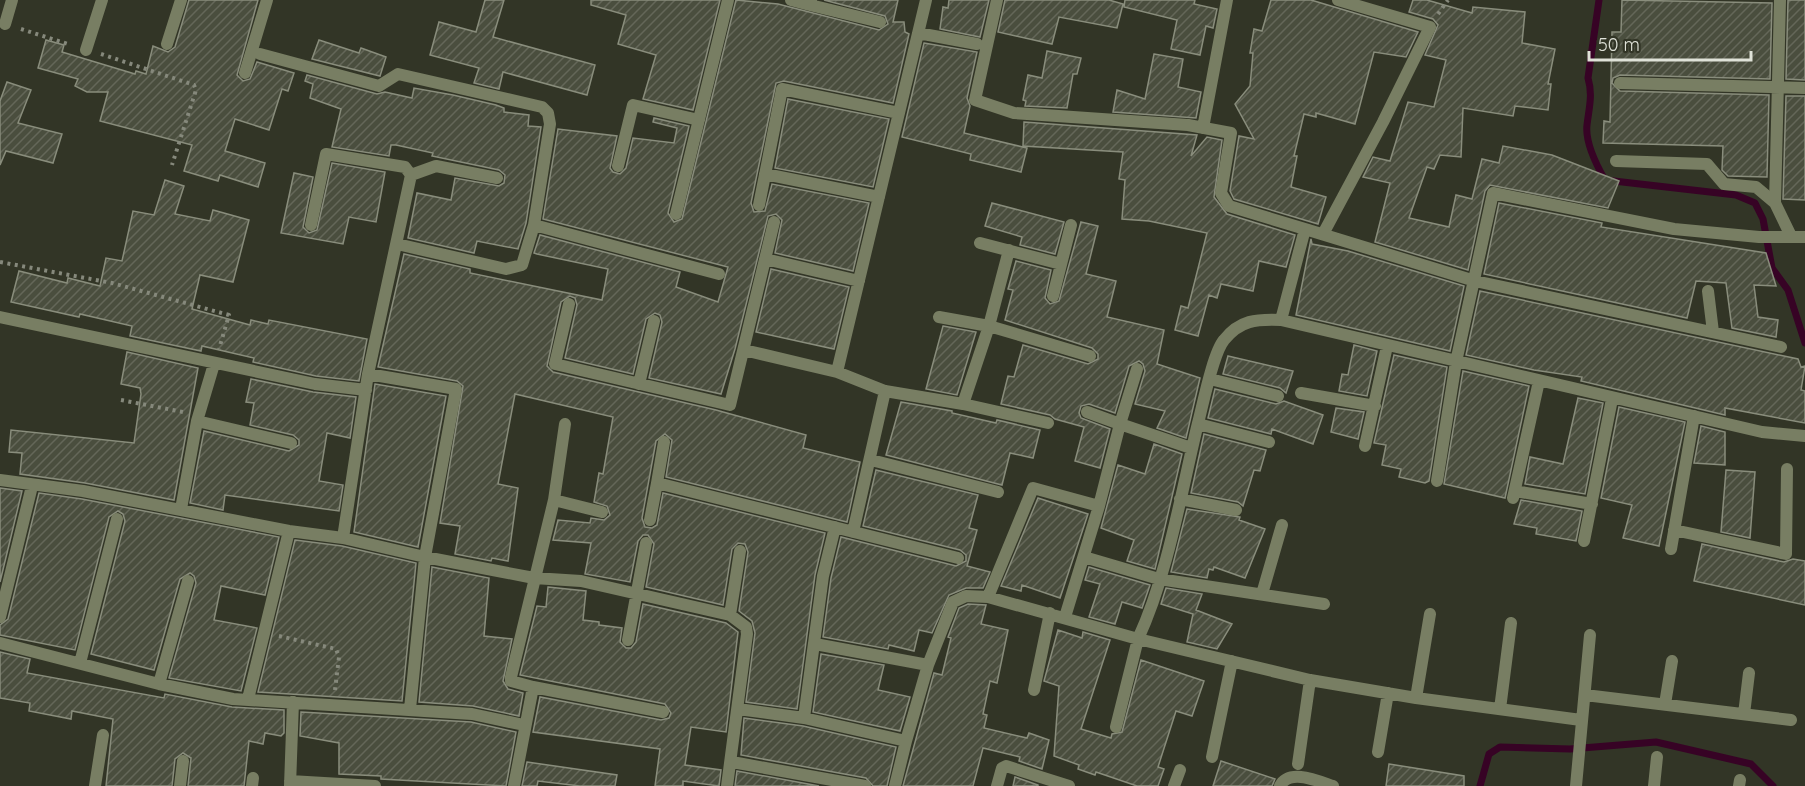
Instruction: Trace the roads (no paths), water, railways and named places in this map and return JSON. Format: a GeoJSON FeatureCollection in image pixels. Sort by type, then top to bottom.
{"type":"FeatureCollection","features":[{"type":"Feature","properties":{"kind":"street"},"geometry":{"type":"LineString","coordinates":[[4,24],[12,0]]}},
{"type":"Feature","properties":{"kind":"street"},"geometry":{"type":"LineString","coordinates":[[86,50],[102,0]]}},
{"type":"Feature","properties":{"kind":"street"},"geometry":{"type":"LineString","coordinates":[[166,44],[180,0]]}},
{"type":"Feature","properties":{"kind":"street"},"geometry":{"type":"LineString","coordinates":[[245,73],[267,0]]}},
{"type":"Feature","properties":{"kind":"street"},"geometry":{"type":"LineString","coordinates":[[676,214],[728,0]]}},
{"type":"Feature","properties":{"kind":"street"},"geometry":{"type":"LineString","coordinates":[[791,0],[811,2],[880,22]]}},
{"type":"Feature","properties":{"kind":"street"},"geometry":{"type":"LineString","coordinates":[[837,372],[926,0]]}},
{"type":"Feature","properties":{"kind":"street"},"geometry":{"type":"LineString","coordinates":[[997,0],[975,100],[1014,113],[1203,128],[1231,133],[1221,193],[1229,206],[1475,281],[1781,347]]}},
{"type":"Feature","properties":{"kind":"street"},"geometry":{"type":"LineString","coordinates":[[1203,128],[1227,0]]}},
{"type":"Feature","properties":{"kind":"street"},"geometry":{"type":"LineString","coordinates":[[1323,234],[1383,122],[1430,27],[1338,0]]}},
{"type":"Feature","properties":{"kind":"street"},"geometry":{"type":"LineString","coordinates":[[1775,202],[1780,0]]}},
{"type":"Feature","properties":{"kind":"street"},"geometry":{"type":"LineString","coordinates":[[918,33],[977,44]]}},
{"type":"Feature","properties":{"kind":"street"},"geometry":{"type":"LineString","coordinates":[[260,54],[378,86],[398,74],[542,107],[548,113],[550,124],[534,225],[522,265],[506,269],[397,244]]}},
{"type":"Feature","properties":{"kind":"street"},"geometry":{"type":"LineString","coordinates":[[1620,82],[1805,88]]}},
{"type":"Feature","properties":{"kind":"street"},"geometry":{"type":"LineString","coordinates":[[759,205],[782,89],[899,113]]}},
{"type":"Feature","properties":{"kind":"street"},"geometry":{"type":"LineString","coordinates":[[618,166],[633,105],[699,120]]}},
{"type":"Feature","properties":{"kind":"street"},"geometry":{"type":"LineString","coordinates":[[311,225],[326,154],[405,167],[411,175],[368,374],[343,538]]}},
{"type":"Feature","properties":{"kind":"street"},"geometry":{"type":"LineString","coordinates":[[1616,161],[1707,164],[1724,184],[1756,187],[1775,202],[1791,236]]}},
{"type":"Feature","properties":{"kind":"street"},"geometry":{"type":"LineString","coordinates":[[411,175],[436,166],[497,177]]}},
{"type":"Feature","properties":{"kind":"street"},"geometry":{"type":"LineString","coordinates":[[765,174],[879,197]]}},
{"type":"Feature","properties":{"kind":"street"},"geometry":{"type":"LineString","coordinates":[[1437,481],[1456,362],[1493,193],[1674,229],[1759,237],[1805,237]]}},
{"type":"Feature","properties":{"kind":"street"},"geometry":{"type":"LineString","coordinates":[[569,304],[555,364],[730,405],[774,222]]}},
{"type":"Feature","properties":{"kind":"street"},"geometry":{"type":"LineString","coordinates":[[534,225],[719,274]]}},
{"type":"Feature","properties":{"kind":"street"},"geometry":{"type":"LineString","coordinates":[[1053,296],[1071,225]]}},
{"type":"Feature","properties":{"kind":"street"},"geometry":{"type":"LineString","coordinates":[[1281,320],[1305,229]]}},
{"type":"Feature","properties":{"kind":"street"},"geometry":{"type":"LineString","coordinates":[[980,243],[1061,264]]}},
{"type":"Feature","properties":{"kind":"street"},"geometry":{"type":"LineString","coordinates":[[963,404],[989,326],[1009,250]]}},
{"type":"Feature","properties":{"kind":"street"},"geometry":{"type":"LineString","coordinates":[[765,259],[859,281]]}},
{"type":"Feature","properties":{"kind":"street"},"geometry":{"type":"LineString","coordinates":[[1708,291],[1713,332]]}},
{"type":"Feature","properties":{"kind":"street"},"geometry":{"type":"LineString","coordinates":[[0,317],[214,364],[315,384],[366,390]]}},
{"type":"Feature","properties":{"kind":"street"},"geometry":{"type":"LineString","coordinates":[[939,317],[989,326],[1090,356]]}},
{"type":"Feature","properties":{"kind":"street"},"geometry":{"type":"LineString","coordinates":[[1116,727],[1138,639],[1159,579],[1210,379],[1222,342],[1238,325],[1256,319],[1281,320],[1612,399],[1762,432],[1805,436]]}},
{"type":"Feature","properties":{"kind":"street"},"geometry":{"type":"LineString","coordinates":[[639,384],[654,321]]}},
{"type":"Feature","properties":{"kind":"street"},"geometry":{"type":"LineString","coordinates":[[1365,446],[1387,346]]}},
{"type":"Feature","properties":{"kind":"street"},"geometry":{"type":"LineString","coordinates":[[744,350],[837,372],[885,391],[963,404],[1048,423]]}},
{"type":"Feature","properties":{"kind":"street"},"geometry":{"type":"LineString","coordinates":[[181,509],[198,418],[214,364]]}},
{"type":"Feature","properties":{"kind":"street"},"geometry":{"type":"LineString","coordinates":[[1065,618],[1137,369]]}},
{"type":"Feature","properties":{"kind":"street"},"geometry":{"type":"LineString","coordinates":[[368,374],[456,389],[425,557],[410,709]]}},
{"type":"Feature","properties":{"kind":"street"},"geometry":{"type":"LineString","coordinates":[[1210,379],[1278,396]]}},
{"type":"Feature","properties":{"kind":"street"},"geometry":{"type":"LineString","coordinates":[[1539,381],[1514,494],[1592,504]]}},
{"type":"Feature","properties":{"kind":"street"},"geometry":{"type":"LineString","coordinates":[[854,532],[885,391]]}},
{"type":"Feature","properties":{"kind":"street"},"geometry":{"type":"LineString","coordinates":[[1301,393],[1375,406]]}},
{"type":"Feature","properties":{"kind":"street"},"geometry":{"type":"LineString","coordinates":[[1584,542],[1612,399]]}},
{"type":"Feature","properties":{"kind":"street"},"geometry":{"type":"LineString","coordinates":[[1087,412],[1191,448]]}},
{"type":"Feature","properties":{"kind":"street"},"geometry":{"type":"LineString","coordinates":[[1671,549],[1694,416]]}},
{"type":"Feature","properties":{"kind":"street"},"geometry":{"type":"LineString","coordinates":[[198,418],[291,442]]}},
{"type":"Feature","properties":{"kind":"street"},"geometry":{"type":"LineString","coordinates":[[565,424],[554,500],[511,681],[663,712]]}},
{"type":"Feature","properties":{"kind":"street"},"geometry":{"type":"LineString","coordinates":[[1198,424],[1269,442]]}},
{"type":"Feature","properties":{"kind":"street"},"geometry":{"type":"LineString","coordinates":[[650,520],[664,442]]}},
{"type":"Feature","properties":{"kind":"street"},"geometry":{"type":"LineString","coordinates":[[871,460],[998,492]]}},
{"type":"Feature","properties":{"kind":"street"},"geometry":{"type":"LineString","coordinates":[[1674,530],[1786,554],[1787,469]]}},
{"type":"Feature","properties":{"kind":"street"},"geometry":{"type":"LineString","coordinates":[[0,480],[83,491],[289,531],[343,538],[534,578],[581,581],[730,615],[746,627],[728,786]]}},
{"type":"Feature","properties":{"kind":"street"},"geometry":{"type":"LineString","coordinates":[[657,483],[958,558]]}},
{"type":"Feature","properties":{"kind":"street"},"geometry":{"type":"LineString","coordinates":[[0,616],[32,486]]}},
{"type":"Feature","properties":{"kind":"street"},"geometry":{"type":"LineString","coordinates":[[988,597],[1033,488],[1099,506]]}},
{"type":"Feature","properties":{"kind":"street"},"geometry":{"type":"LineString","coordinates":[[1180,499],[1236,510]]}},
{"type":"Feature","properties":{"kind":"street"},"geometry":{"type":"LineString","coordinates":[[554,500],[602,512]]}},
{"type":"Feature","properties":{"kind":"street"},"geometry":{"type":"LineString","coordinates":[[80,663],[117,519]]}},
{"type":"Feature","properties":{"kind":"street"},"geometry":{"type":"LineString","coordinates":[[1262,594],[1282,525]]}},
{"type":"Feature","properties":{"kind":"street"},"geometry":{"type":"LineString","coordinates":[[804,718],[823,576],[834,527]]}},
{"type":"Feature","properties":{"kind":"street"},"geometry":{"type":"LineString","coordinates":[[248,699],[289,531]]}},
{"type":"Feature","properties":{"kind":"street"},"geometry":{"type":"LineString","coordinates":[[628,640],[646,543]]}},
{"type":"Feature","properties":{"kind":"street"},"geometry":{"type":"LineString","coordinates":[[730,615],[740,551]]}},
{"type":"Feature","properties":{"kind":"street"},"geometry":{"type":"LineString","coordinates":[[1084,557],[1159,579],[1324,604]]}},
{"type":"Feature","properties":{"kind":"street"},"geometry":{"type":"LineString","coordinates":[[159,684],[188,581]]}},
{"type":"Feature","properties":{"kind":"street"},"geometry":{"type":"LineString","coordinates":[[895,786],[928,665],[953,602],[966,596],[988,597],[1138,639],[1310,680],[1416,698],[1581,720]]}},
{"type":"Feature","properties":{"kind":"street"},"geometry":{"type":"LineString","coordinates":[[1034,690],[1050,613]]}},
{"type":"Feature","properties":{"kind":"street"},"geometry":{"type":"LineString","coordinates":[[1416,698],[1430,614]]}},
{"type":"Feature","properties":{"kind":"street"},"geometry":{"type":"LineString","coordinates":[[1500,709],[1511,623]]}},
{"type":"Feature","properties":{"kind":"street"},"geometry":{"type":"LineString","coordinates":[[1576,786],[1590,635]]}},
{"type":"Feature","properties":{"kind":"street"},"geometry":{"type":"LineString","coordinates":[[0,643],[159,684],[233,699],[472,714],[524,725]]}},
{"type":"Feature","properties":{"kind":"street"},"geometry":{"type":"LineString","coordinates":[[815,644],[928,665]]}},
{"type":"Feature","properties":{"kind":"street"},"geometry":{"type":"LineString","coordinates":[[1212,758],[1232,661]]}},
{"type":"Feature","properties":{"kind":"street"},"geometry":{"type":"LineString","coordinates":[[1665,704],[1672,661]]}},
{"type":"Feature","properties":{"kind":"street"},"geometry":{"type":"LineString","coordinates":[[1744,714],[1749,673]]}},
{"type":"Feature","properties":{"kind":"street"},"geometry":{"type":"LineString","coordinates":[[1298,764],[1310,680]]}},
{"type":"Feature","properties":{"kind":"street"},"geometry":{"type":"LineString","coordinates":[[514,786],[533,687]]}},
{"type":"Feature","properties":{"kind":"street"},"geometry":{"type":"LineString","coordinates":[[1378,752],[1388,693]]}},
{"type":"Feature","properties":{"kind":"street"},"geometry":{"type":"LineString","coordinates":[[1585,695],[1791,720]]}},
{"type":"Feature","properties":{"kind":"street"},"geometry":{"type":"LineString","coordinates":[[293,702],[290,783],[375,786]]}},
{"type":"Feature","properties":{"kind":"street"},"geometry":{"type":"LineString","coordinates":[[738,709],[804,718],[906,741]]}},
{"type":"Feature","properties":{"kind":"street"},"geometry":{"type":"LineString","coordinates":[[95,786],[103,735]]}},
{"type":"Feature","properties":{"kind":"street"},"geometry":{"type":"LineString","coordinates":[[1654,786],[1657,757]]}},
{"type":"Feature","properties":{"kind":"street"},"geometry":{"type":"LineString","coordinates":[[180,786],[183,761]]}},
{"type":"Feature","properties":{"kind":"street"},"geometry":{"type":"LineString","coordinates":[[732,762],[865,786]]}},
{"type":"Feature","properties":{"kind":"street"},"geometry":{"type":"LineString","coordinates":[[997,786],[1002,768],[1006,766],[1069,786]]}},
{"type":"Feature","properties":{"kind":"street"},"geometry":{"type":"LineString","coordinates":[[1174,786],[1180,770]]}},
{"type":"Feature","properties":{"kind":"street"},"geometry":{"type":"LineString","coordinates":[[1280,786],[1283,780],[1293,776],[1333,786]]}},
{"type":"Feature","properties":{"kind":"waterway"},"geometry":{"type":"LineString","coordinates":[[1599,0],[1588,78],[1590,96],[1587,132],[1592,154],[1605,180],[1736,195],[1755,203],[1763,219],[1772,268],[1788,290],[1805,343]]}},
{"type":"Feature","properties":{"kind":"waterway"},"geometry":{"type":"LineString","coordinates":[[1480,786],[1489,754],[1500,747],[1570,749],[1656,742],[1751,764],[1773,786]]}}]}
